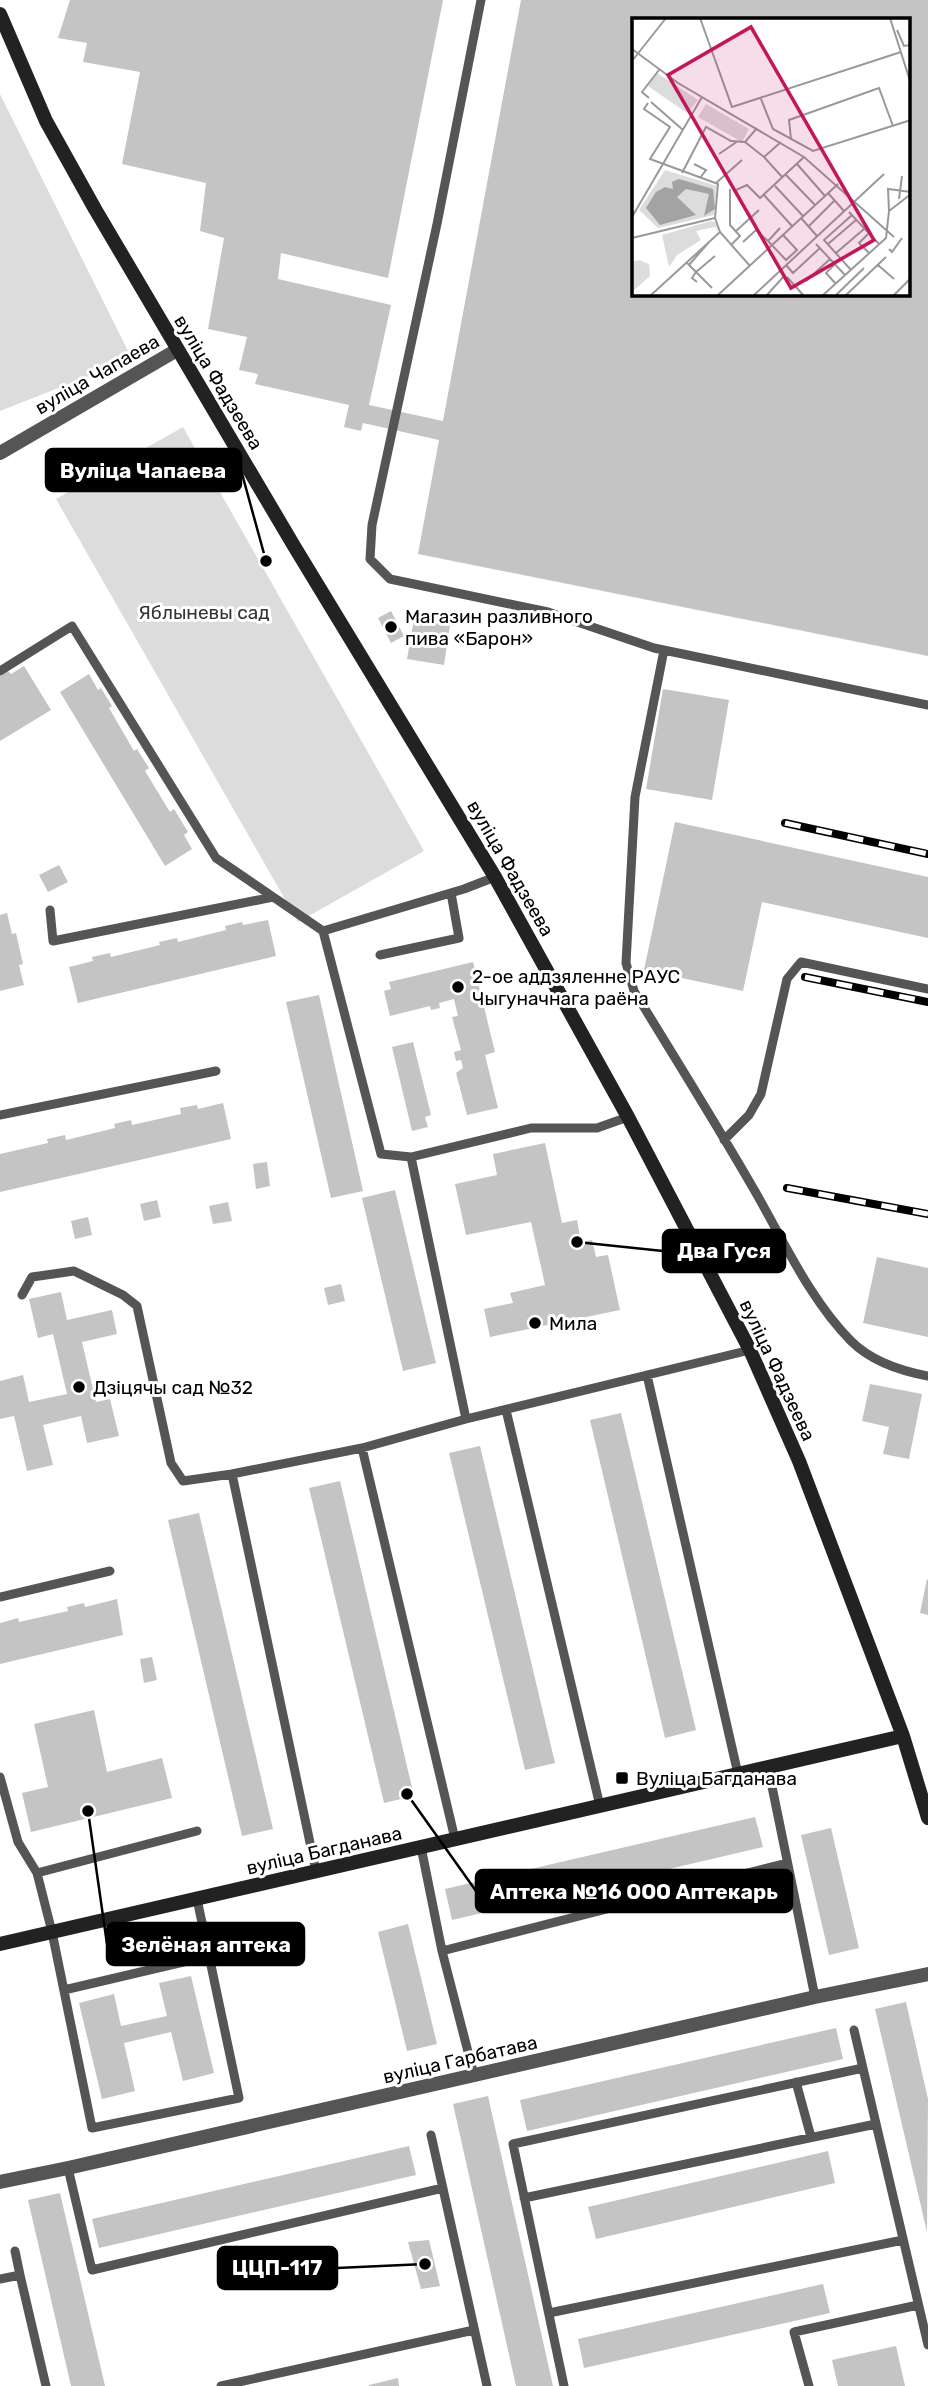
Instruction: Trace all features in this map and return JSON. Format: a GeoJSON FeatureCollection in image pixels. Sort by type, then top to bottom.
{"type":"FeatureCollection","features":[{"type":"Feature","properties":{"kind":"street","name":"вуліца Фадзеева"},"geometry":{"type":"LineString","coordinates":[[0,14],[46,121],[177,350],[495,877],[628,1117],[750,1350],[799,1461],[903,1737],[928,1818]]}},
{"type":"Feature","properties":{"kind":"street","name":"вуліца Чапаева"},"geometry":{"type":"LineString","coordinates":[[0,453],[177,350]]}},
{"type":"Feature","properties":{"kind":"street","name":"вуліца Багданава"},"geometry":{"type":"LineString","coordinates":[[0,1944],[903,1737]]}},
{"type":"Feature","properties":{"kind":"street","name":"вуліца Гарбатава"},"geometry":{"type":"LineString","coordinates":[[0,2182],[815,1997],[928,1974]]}},
{"type":"Feature","properties":{"kind":"lane"},"geometry":{"type":"LineString","coordinates":[[481,0],[437,224],[372,525],[370,559],[390,579],[548,612],[664,649],[928,705]]}},
{"type":"Feature","properties":{"kind":"lane"},"geometry":{"type":"LineString","coordinates":[[0,671],[72,626],[216,858],[323,931],[382,1154],[411,1157],[531,1128],[597,1128],[628,1117]]}},
{"type":"Feature","properties":{"kind":"lane"},"geometry":{"type":"LineString","coordinates":[[664,649],[635,797],[626,963],[634,991],[824,1311],[852,1343],[873,1357],[908,1372],[928,1376]]}},
{"type":"Feature","properties":{"kind":"lane"},"geometry":{"type":"LineString","coordinates":[[323,931],[495,877]]}},
{"type":"Feature","properties":{"kind":"lane"},"geometry":{"type":"LineString","coordinates":[[380,955],[459,938],[450,893]]}},
{"type":"Feature","properties":{"kind":"lane"},"geometry":{"type":"LineString","coordinates":[[50,910],[53,941],[272,897]]}},
{"type":"Feature","properties":{"kind":"lane"},"geometry":{"type":"LineString","coordinates":[[724,1140],[749,1115],[761,1094],[787,979],[801,962],[928,989]]}},
{"type":"Feature","properties":{"kind":"lane"},"geometry":{"type":"LineString","coordinates":[[0,1115],[216,1071]]}},
{"type":"Feature","properties":{"kind":"lane"},"geometry":{"type":"LineString","coordinates":[[411,1157],[466,1419]]}},
{"type":"Feature","properties":{"kind":"lane"},"geometry":{"type":"LineString","coordinates":[[22,1295],[32,1277],[75,1271],[123,1295],[137,1306],[171,1462],[183,1481],[362,1448],[466,1419],[750,1350]]}},
{"type":"Feature","properties":{"kind":"lane"},"geometry":{"type":"LineString","coordinates":[[648,1375],[738,1774]]}},
{"type":"Feature","properties":{"kind":"lane"},"geometry":{"type":"LineString","coordinates":[[506,1410],[600,1806]]}},
{"type":"Feature","properties":{"kind":"lane"},"geometry":{"type":"LineString","coordinates":[[362,1448],[455,1839]]}},
{"type":"Feature","properties":{"kind":"lane"},"geometry":{"type":"LineString","coordinates":[[232,1474],[316,1871]]}},
{"type":"Feature","properties":{"kind":"lane"},"geometry":{"type":"LineString","coordinates":[[0,1597],[110,1572]]}},
{"type":"Feature","properties":{"kind":"lane"},"geometry":{"type":"LineString","coordinates":[[768,1768],[815,1997]]}},
{"type":"Feature","properties":{"kind":"lane"},"geometry":{"type":"LineString","coordinates":[[0,1777],[18,1842],[37,1873],[52,1932],[92,2128],[239,2098],[197,1899]]}},
{"type":"Feature","properties":{"kind":"lane"},"geometry":{"type":"LineString","coordinates":[[37,1873],[197,1831]]}},
{"type":"Feature","properties":{"kind":"lane"},"geometry":{"type":"LineString","coordinates":[[421,1847],[442,1951],[474,2075]]}},
{"type":"Feature","properties":{"kind":"lane"},"geometry":{"type":"LineString","coordinates":[[442,1951],[787,1863]]}},
{"type":"Feature","properties":{"kind":"lane"},"geometry":{"type":"LineString","coordinates":[[64,1990],[209,1956]]}},
{"type":"Feature","properties":{"kind":"lane"},"geometry":{"type":"LineString","coordinates":[[854,2030],[928,2346]]}},
{"type":"Feature","properties":{"kind":"lane"},"geometry":{"type":"LineString","coordinates":[[564,2386],[513,2144],[863,2068]]}},
{"type":"Feature","properties":{"kind":"lane"},"geometry":{"type":"LineString","coordinates":[[796,2082],[811,2137]]}},
{"type":"Feature","properties":{"kind":"lane"},"geometry":{"type":"LineString","coordinates":[[524,2198],[876,2124]]}},
{"type":"Feature","properties":{"kind":"lane"},"geometry":{"type":"LineString","coordinates":[[431,2135],[487,2386]]}},
{"type":"Feature","properties":{"kind":"lane"},"geometry":{"type":"LineString","coordinates":[[68,2168],[92,2270],[443,2188]]}},
{"type":"Feature","properties":{"kind":"lane"},"geometry":{"type":"LineString","coordinates":[[549,2313],[903,2240]]}},
{"type":"Feature","properties":{"kind":"lane"},"geometry":{"type":"LineString","coordinates":[[15,2251],[46,2386]]}},
{"type":"Feature","properties":{"kind":"lane"},"geometry":{"type":"LineString","coordinates":[[0,2279],[20,2275]]}},
{"type":"Feature","properties":{"kind":"lane"},"geometry":{"type":"LineString","coordinates":[[809,2386],[794,2332],[918,2305]]}},
{"type":"Feature","properties":{"kind":"lane"},"geometry":{"type":"LineString","coordinates":[[221,2386],[474,2330]]}},
{"type":"Feature","properties":{"kind":"green space"},"geometry":{"type":"Polygon","coordinates":[[[0,94],[132,359],[0,411],[0,94]]]}},
{"type":"Feature","properties":{"kind":"green space","name":"Яблыневы сад"},"geometry":{"type":"Polygon","coordinates":[[[183,427],[424,851],[298,922],[56,499],[183,427]]]}},
{"type":"Feature","properties":{"kind":"building"},"geometry":{"type":"Polygon","coordinates":[[[70,0],[443,0],[388,278],[281,253],[278,279],[391,305],[369,405],[443,421],[521,0],[928,0],[928,656],[418,554],[439,440],[363,423],[361,431],[344,427],[349,405],[255,384],[258,374],[239,370],[247,337],[208,329],[224,238],[200,231],[206,183],[122,164],[140,72],[83,62],[87,43],[58,38],[70,0]]]}},
{"type":"Feature","properties":{"kind":"building","name":"Магазин разливного пива «Барон»"},"geometry":{"type":"Polygon","coordinates":[[[391,611],[404,636],[391,643],[378,618],[391,611]]]}},
{"type":"Feature","properties":{"kind":"building"},"geometry":{"type":"Polygon","coordinates":[[[414,619],[450,625],[444,665],[407,659],[414,619]]]}},
{"type":"Feature","properties":{"kind":"building"},"geometry":{"type":"Polygon","coordinates":[[[24,666],[51,710],[0,741],[0,676],[8,671],[11,674],[24,666]]]}},
{"type":"Feature","properties":{"kind":"building"},"geometry":{"type":"Polygon","coordinates":[[[89,674],[112,706],[109,708],[134,751],[137,749],[149,768],[145,771],[170,812],[174,809],[188,832],[184,835],[192,849],[165,866],[60,692],[89,674]]]}},
{"type":"Feature","properties":{"kind":"building"},"geometry":{"type":"Polygon","coordinates":[[[663,689],[729,700],[712,800],[646,789],[663,689]]]}},
{"type":"Feature","properties":{"kind":"building"},"geometry":{"type":"Polygon","coordinates":[[[675,822],[928,877],[928,938],[762,902],[743,991],[644,970],[675,822]]]}},
{"type":"Feature","properties":{"kind":"building"},"geometry":{"type":"Polygon","coordinates":[[[59,865],[68,882],[48,892],[39,875],[59,865]]]}},
{"type":"Feature","properties":{"kind":"building"},"geometry":{"type":"Polygon","coordinates":[[[7,913],[12,934],[16,933],[23,964],[19,965],[24,985],[0,991],[0,915],[7,913]]]}},
{"type":"Feature","properties":{"kind":"building"},"geometry":{"type":"Polygon","coordinates":[[[268,920],[276,956],[78,1003],[69,967],[93,961],[92,957],[110,953],[111,957],[160,945],[159,942],[177,938],[178,942],[226,930],[225,926],[268,920]]]}},
{"type":"Feature","properties":{"kind":"building"},"geometry":{"type":"Polygon","coordinates":[[[473,962],[495,1052],[485,1055],[498,1108],[467,1115],[456,1073],[463,1068],[461,1060],[456,1061],[454,1052],[461,1050],[452,1017],[458,1016],[454,999],[439,1003],[440,1008],[431,1010],[430,1006],[390,1016],[384,991],[391,989],[389,982],[473,962]]]}},
{"type":"Feature","properties":{"kind":"building"},"geometry":{"type":"Polygon","coordinates":[[[319,995],[363,1191],[331,1198],[286,1002],[319,995]]]}},
{"type":"Feature","properties":{"kind":"building"},"geometry":{"type":"Polygon","coordinates":[[[413,1042],[431,1115],[425,1117],[428,1127],[412,1131],[392,1047],[413,1042]]]}},
{"type":"Feature","properties":{"kind":"building"},"geometry":{"type":"Polygon","coordinates":[[[223,1103],[231,1139],[0,1192],[0,1154],[48,1143],[47,1139],[65,1135],[66,1140],[115,1128],[114,1124],[131,1120],[132,1125],[181,1114],[180,1108],[197,1105],[198,1109],[223,1103]]]}},
{"type":"Feature","properties":{"kind":"building"},"geometry":{"type":"Polygon","coordinates":[[[545,1143],[562,1223],[577,1220],[581,1242],[592,1240],[596,1257],[608,1255],[620,1310],[490,1337],[484,1309],[513,1303],[510,1293],[545,1285],[531,1222],[466,1235],[455,1184],[497,1175],[493,1154],[545,1143]]]}},
{"type":"Feature","properties":{"kind":"building"},"geometry":{"type":"Polygon","coordinates":[[[267,1162],[270,1186],[256,1189],[253,1164],[267,1162]]]}},
{"type":"Feature","properties":{"kind":"building"},"geometry":{"type":"Polygon","coordinates":[[[395,1190],[436,1363],[403,1371],[362,1198],[395,1190]]]}},
{"type":"Feature","properties":{"kind":"building"},"geometry":{"type":"Polygon","coordinates":[[[157,1200],[161,1217],[144,1221],[140,1204],[157,1200]]]}},
{"type":"Feature","properties":{"kind":"building"},"geometry":{"type":"Polygon","coordinates":[[[228,1202],[232,1221],[213,1224],[209,1206],[228,1202]]]}},
{"type":"Feature","properties":{"kind":"building"},"geometry":{"type":"Polygon","coordinates":[[[88,1217],[92,1235],[75,1239],[71,1221],[88,1217]]]}},
{"type":"Feature","properties":{"kind":"building"},"geometry":{"type":"Polygon","coordinates":[[[877,1257],[928,1268],[928,1337],[863,1323],[877,1257]]]}},
{"type":"Feature","properties":{"kind":"building"},"geometry":{"type":"Polygon","coordinates":[[[341,1284],[345,1301],[328,1305],[324,1288],[341,1284]]]}},
{"type":"Feature","properties":{"kind":"building","name":"Дзіцячы сад №32"},"geometry":{"type":"Polygon","coordinates":[[[61,1292],[67,1320],[112,1310],[117,1334],[82,1342],[96,1402],[110,1399],[119,1436],[87,1443],[81,1416],[43,1425],[53,1465],[27,1471],[14,1416],[0,1419],[0,1381],[23,1375],[29,1402],[67,1394],[53,1334],[38,1338],[29,1299],[61,1292]]]}},
{"type":"Feature","properties":{"kind":"building"},"geometry":{"type":"Polygon","coordinates":[[[870,1384],[922,1394],[909,1459],[883,1454],[889,1427],[862,1421],[870,1384]]]}},
{"type":"Feature","properties":{"kind":"building"},"geometry":{"type":"Polygon","coordinates":[[[621,1413],[696,1730],[665,1738],[590,1420],[621,1413]]]}},
{"type":"Feature","properties":{"kind":"building"},"geometry":{"type":"Polygon","coordinates":[[[480,1446],[555,1763],[525,1770],[449,1453],[480,1446]]]}},
{"type":"Feature","properties":{"kind":"building"},"geometry":{"type":"Polygon","coordinates":[[[340,1481],[414,1796],[384,1803],[309,1488],[340,1481]]]}},
{"type":"Feature","properties":{"kind":"building"},"geometry":{"type":"Polygon","coordinates":[[[199,1513],[273,1829],[242,1836],[168,1520],[199,1513]]]}},
{"type":"Feature","properties":{"kind":"building"},"geometry":{"type":"Polygon","coordinates":[[[928,1580],[928,1615],[920,1613],[928,1580]]]}},
{"type":"Feature","properties":{"kind":"building"},"geometry":{"type":"Polygon","coordinates":[[[117,1599],[123,1635],[0,1664],[0,1623],[18,1618],[19,1622],[68,1611],[67,1607],[84,1603],[85,1607],[117,1599]]]}},
{"type":"Feature","properties":{"kind":"building"},"geometry":{"type":"Polygon","coordinates":[[[152,1657],[157,1680],[144,1683],[140,1659],[152,1657]]]}},
{"type":"Feature","properties":{"kind":"building"},"geometry":{"type":"Polygon","coordinates":[[[94,1710],[107,1772],[162,1758],[172,1798],[31,1832],[22,1793],[48,1787],[34,1724],[94,1710]]]}},
{"type":"Feature","properties":{"kind":"building"},"geometry":{"type":"Polygon","coordinates":[[[755,1817],[763,1847],[452,1920],[445,1889],[755,1817]]]}},
{"type":"Feature","properties":{"kind":"building"},"geometry":{"type":"Polygon","coordinates":[[[831,1828],[859,1948],[829,1955],[801,1835],[831,1828]]]}},
{"type":"Feature","properties":{"kind":"building"},"geometry":{"type":"Polygon","coordinates":[[[408,1924],[437,2044],[407,2051],[378,1932],[408,1924]]]}},
{"type":"Feature","properties":{"kind":"building"},"geometry":{"type":"Polygon","coordinates":[[[191,1976],[214,2073],[183,2081],[171,2032],[124,2043],[135,2091],[102,2099],[79,2003],[114,1994],[121,2026],[167,2016],[159,1983],[191,1976]]]}},
{"type":"Feature","properties":{"kind":"building"},"geometry":{"type":"Polygon","coordinates":[[[906,2002],[928,2099],[927,2232],[875,2009],[906,2002]]]}},
{"type":"Feature","properties":{"kind":"building"},"geometry":{"type":"Polygon","coordinates":[[[836,2028],[843,2059],[527,2131],[520,2100],[836,2028]]]}},
{"type":"Feature","properties":{"kind":"building"},"geometry":{"type":"Polygon","coordinates":[[[488,2096],[553,2386],[516,2386],[453,2104],[488,2096]]]}},
{"type":"Feature","properties":{"kind":"building"},"geometry":{"type":"Polygon","coordinates":[[[409,2146],[416,2175],[99,2248],[92,2219],[409,2146]]]}},
{"type":"Feature","properties":{"kind":"building"},"geometry":{"type":"Polygon","coordinates":[[[828,2151],[835,2183],[596,2239],[588,2207],[828,2151]]]}},
{"type":"Feature","properties":{"kind":"building"},"geometry":{"type":"Polygon","coordinates":[[[60,2193],[105,2386],[71,2386],[28,2200],[60,2193]]]}},
{"type":"Feature","properties":{"kind":"building"},"geometry":{"type":"Polygon","coordinates":[[[429,2240],[440,2286],[421,2289],[408,2242],[429,2240]]]}},
{"type":"Feature","properties":{"kind":"building"},"geometry":{"type":"Polygon","coordinates":[[[823,2284],[830,2313],[584,2368],[578,2339],[823,2284]]]}},
{"type":"Feature","properties":{"kind":"building"},"geometry":{"type":"Polygon","coordinates":[[[896,2346],[905,2386],[838,2386],[832,2360],[896,2346]]]}},
{"type":"Feature","properties":{"kind":"building"},"geometry":{"type":"Polygon","coordinates":[[[398,2378],[399,2386],[369,2386],[369,2385],[398,2378]]]}},
{"type":"Feature","properties":{"kind":"railway"},"geometry":{"type":"LineString","coordinates":[[785,823],[928,854]]}},
{"type":"Feature","properties":{"kind":"railway"},"geometry":{"type":"LineString","coordinates":[[805,977],[928,1002]]}},
{"type":"Feature","properties":{"kind":"railway"},"geometry":{"type":"LineString","coordinates":[[787,1188],[928,1214]]}},
{"type":"Feature","properties":{"kind":"place","name":"Вуліца Чапаева"},"geometry":{"type":"Point","coordinates":[266,561]}},
{"type":"Feature","properties":{"kind":"place","name":"Магазин разливного пива «Барон»"},"geometry":{"type":"Point","coordinates":[391,627]}},
{"type":"Feature","properties":{"kind":"place","name":"2-ое аддзяленне РАУС Чыгуначнага раёна"},"geometry":{"type":"Point","coordinates":[458,987]}},
{"type":"Feature","properties":{"kind":"place","name":"Два Гуся"},"geometry":{"type":"Point","coordinates":[577,1242]}},
{"type":"Feature","properties":{"kind":"place","name":"Мила"},"geometry":{"type":"Point","coordinates":[535,1323]}},
{"type":"Feature","properties":{"kind":"place","name":"Дзіцячы сад №32"},"geometry":{"type":"Point","coordinates":[79,1387]}},
{"type":"Feature","properties":{"kind":"place","name":"Вуліца Багданава"},"geometry":{"type":"Point","coordinates":[622,1778]}},
{"type":"Feature","properties":{"kind":"place","name":"Аптека №16 ООО Аптекарь"},"geometry":{"type":"Point","coordinates":[407,1794]}},
{"type":"Feature","properties":{"kind":"place","name":"Зелёная аптека"},"geometry":{"type":"Point","coordinates":[88,1811]}},
{"type":"Feature","properties":{"kind":"place","name":"ЦЦП-117"},"geometry":{"type":"Point","coordinates":[425,2264]}}]}
